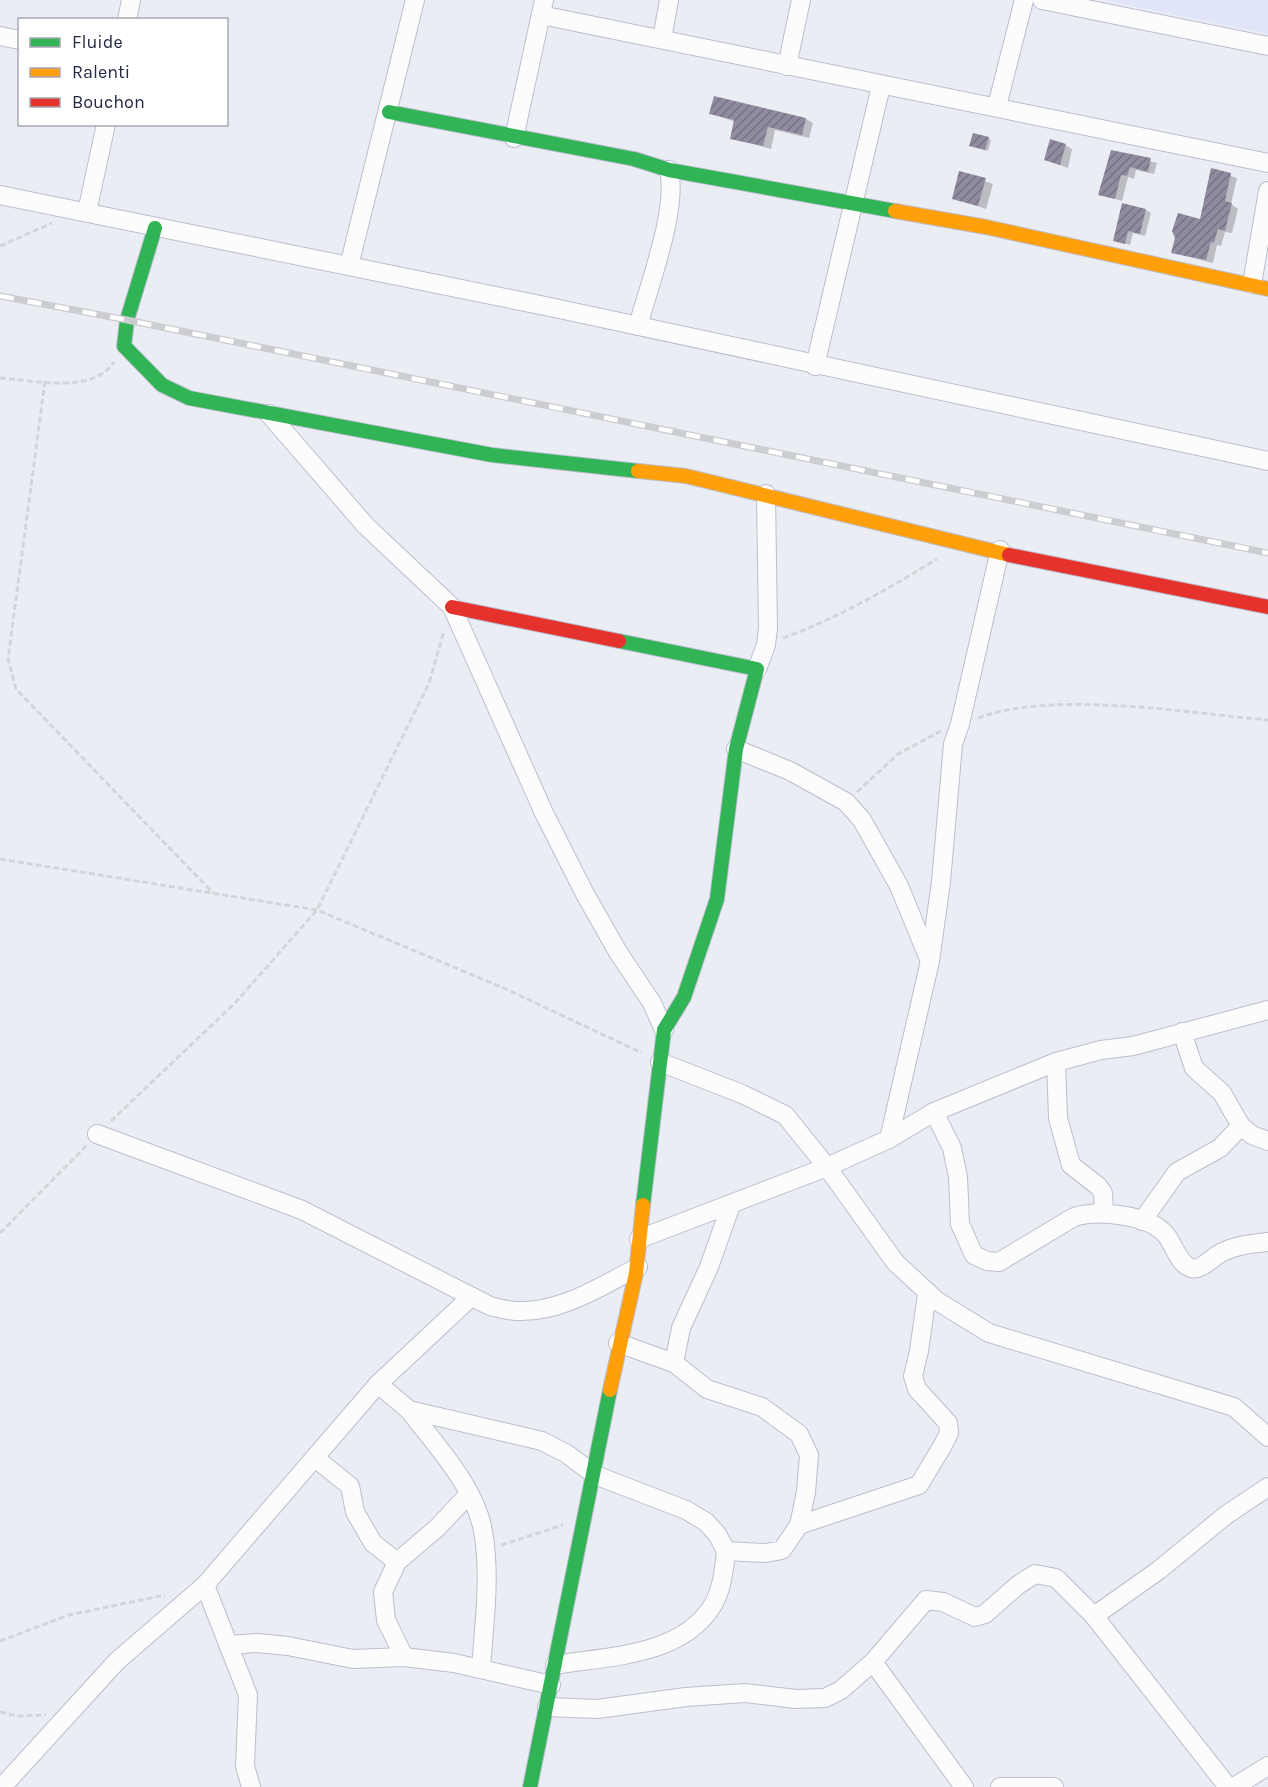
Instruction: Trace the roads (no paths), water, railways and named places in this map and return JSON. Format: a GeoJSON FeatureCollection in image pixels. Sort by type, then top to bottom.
{"type":"FeatureCollection","features":[{"type":"Feature","properties":{"kind":"street"},"geometry":{"type":"LineString","coordinates":[[127,18],[131,0]]}},
{"type":"Feature","properties":{"kind":"street"},"geometry":{"type":"LineString","coordinates":[[348,267],[389,112],[415,0]]}},
{"type":"Feature","properties":{"kind":"street"},"geometry":{"type":"LineString","coordinates":[[662,39],[669,0]]}},
{"type":"Feature","properties":{"kind":"street"},"geometry":{"type":"LineString","coordinates":[[787,66],[801,0]]}},
{"type":"Feature","properties":{"kind":"street"},"geometry":{"type":"LineString","coordinates":[[997,106],[1024,0]]}},
{"type":"Feature","properties":{"kind":"street"},"geometry":{"type":"LineString","coordinates":[[1042,0],[1268,46]]}},
{"type":"Feature","properties":{"kind":"street"},"geometry":{"type":"LineString","coordinates":[[514,138],[542,7],[662,39],[787,66],[881,86],[997,106],[1268,163]]}},
{"type":"Feature","properties":{"kind":"street"},"geometry":{"type":"LineString","coordinates":[[0,36],[18,40]]}},
{"type":"Feature","properties":{"kind":"street"},"geometry":{"type":"LineString","coordinates":[[815,366],[881,86]]}},
{"type":"Feature","properties":{"kind":"street"},"geometry":{"type":"LineString","coordinates":[[389,112],[514,138],[634,159],[669,170],[986,227],[1260,287],[1268,190]]}},
{"type":"Feature","properties":{"kind":"street"},"geometry":{"type":"LineString","coordinates":[[83,211],[105,126]]}},
{"type":"Feature","properties":{"kind":"street"},"geometry":{"type":"LineString","coordinates":[[638,326],[668,214],[672,184],[669,170]]}},
{"type":"Feature","properties":{"kind":"street"},"geometry":{"type":"LineString","coordinates":[[0,195],[638,326],[815,366],[1268,461]]}},
{"type":"Feature","properties":{"kind":"street"},"geometry":{"type":"LineString","coordinates":[[155,228],[127,320],[124,346],[162,385],[189,398],[492,455],[686,476],[766,494],[962,545],[1000,550],[1268,607]]}},
{"type":"Feature","properties":{"kind":"street"},"geometry":{"type":"LineString","coordinates":[[269,414],[366,526],[452,607],[544,813],[585,894],[618,952],[652,1003],[664,1030]]}},
{"type":"Feature","properties":{"kind":"street"},"geometry":{"type":"LineString","coordinates":[[530,1787],[595,1475],[618,1343],[638,1267],[639,1239],[664,1030],[684,997],[717,899],[736,749],[757,669],[766,645],[769,594],[766,494]]}},
{"type":"Feature","properties":{"kind":"street"},"geometry":{"type":"LineString","coordinates":[[889,1139],[930,961],[941,882],[950,765],[1000,550]]}},
{"type":"Feature","properties":{"kind":"street"},"geometry":{"type":"LineString","coordinates":[[452,607],[757,669]]}},
{"type":"Feature","properties":{"kind":"street"},"geometry":{"type":"LineString","coordinates":[[736,749],[790,771],[846,802],[862,820],[899,886],[930,961]]}},
{"type":"Feature","properties":{"kind":"street"},"geometry":{"type":"LineString","coordinates":[[639,1239],[827,1167],[889,1139],[934,1112],[1056,1062],[1101,1050],[1133,1046],[1268,1010]]}},
{"type":"Feature","properties":{"kind":"street"},"geometry":{"type":"LineString","coordinates":[[1182,1032],[1194,1068],[1222,1093],[1241,1126],[1252,1135],[1268,1141]]}},
{"type":"Feature","properties":{"kind":"street"},"geometry":{"type":"LineString","coordinates":[[660,1062],[742,1094],[785,1115],[827,1167],[895,1262],[927,1294],[989,1333],[1234,1407],[1268,1437]]}},
{"type":"Feature","properties":{"kind":"street"},"geometry":{"type":"LineString","coordinates":[[1056,1062],[1058,1118],[1071,1165],[1103,1193],[1104,1213]]}},
{"type":"Feature","properties":{"kind":"street"},"geometry":{"type":"LineString","coordinates":[[934,1112],[952,1148],[958,1177],[960,1224],[974,1255],[987,1262],[999,1262],[1074,1217],[1104,1213],[1142,1221],[1165,1233],[1184,1264],[1190,1268],[1198,1268],[1230,1247],[1268,1242]]}},
{"type":"Feature","properties":{"kind":"street"},"geometry":{"type":"LineString","coordinates":[[1142,1221],[1177,1172],[1220,1148],[1241,1126]]}},
{"type":"Feature","properties":{"kind":"street"},"geometry":{"type":"LineString","coordinates":[[97,1134],[302,1210],[490,1306],[517,1311],[549,1307],[585,1294],[638,1267]]}},
{"type":"Feature","properties":{"kind":"street"},"geometry":{"type":"LineString","coordinates":[[674,1363],[681,1328],[709,1267],[730,1205]]}},
{"type":"Feature","properties":{"kind":"street"},"geometry":{"type":"LineString","coordinates":[[799,1525],[919,1485],[943,1445],[949,1433],[948,1423],[917,1389],[913,1376],[927,1294]]}},
{"type":"Feature","properties":{"kind":"street"},"geometry":{"type":"LineString","coordinates":[[2,1787],[117,1661],[205,1585],[378,1384],[471,1297]]}},
{"type":"Feature","properties":{"kind":"street"},"geometry":{"type":"LineString","coordinates":[[618,1343],[674,1363],[707,1389],[762,1407],[799,1434],[808,1455],[806,1492],[799,1525],[782,1550],[766,1553],[726,1551]]}},
{"type":"Feature","properties":{"kind":"street"},"geometry":{"type":"LineString","coordinates":[[378,1384],[409,1410],[469,1494],[481,1523],[484,1545],[481,1669]]}},
{"type":"Feature","properties":{"kind":"street"},"geometry":{"type":"LineString","coordinates":[[409,1410],[542,1441],[567,1454],[595,1475],[686,1510],[706,1522],[717,1534],[726,1551],[723,1578],[712,1608],[688,1631],[661,1646],[555,1665]]}},
{"type":"Feature","properties":{"kind":"street"},"geometry":{"type":"LineString","coordinates":[[315,1458],[350,1485],[355,1512],[373,1543],[397,1562]]}},
{"type":"Feature","properties":{"kind":"street"},"geometry":{"type":"LineString","coordinates":[[1094,1616],[1159,1570],[1226,1515],[1268,1487]]}},
{"type":"Feature","properties":{"kind":"street"},"geometry":{"type":"LineString","coordinates":[[404,1658],[386,1620],[382,1604],[383,1592],[397,1562],[437,1528],[469,1494]]}},
{"type":"Feature","properties":{"kind":"street"},"geometry":{"type":"LineString","coordinates":[[547,1707],[606,1708],[686,1697],[734,1694],[796,1699],[825,1698],[841,1690],[873,1662],[897,1637],[926,1600],[943,1602],[975,1617],[985,1614],[1018,1585],[1035,1574],[1056,1578],[1094,1616],[1228,1787]]}},
{"type":"Feature","properties":{"kind":"street"},"geometry":{"type":"LineString","coordinates":[[205,1585],[248,1695],[245,1766],[251,1787]]}},
{"type":"Feature","properties":{"kind":"street"},"geometry":{"type":"LineString","coordinates":[[228,1645],[257,1643],[288,1646],[353,1659],[404,1658],[481,1669],[551,1685]]}},
{"type":"Feature","properties":{"kind":"street"},"geometry":{"type":"LineString","coordinates":[[873,1662],[964,1787]]}},
{"type":"Feature","properties":{"kind":"street"},"geometry":{"type":"LineString","coordinates":[[1234,1787],[1268,1766]]}},
{"type":"Feature","properties":{"kind":"street"},"geometry":{"type":"LineString","coordinates":[[1000,1787],[1054,1787]]}},
{"type":"Feature","properties":{"kind":"railway"},"geometry":{"type":"LineString","coordinates":[[0,296],[1268,553]]}}]}
